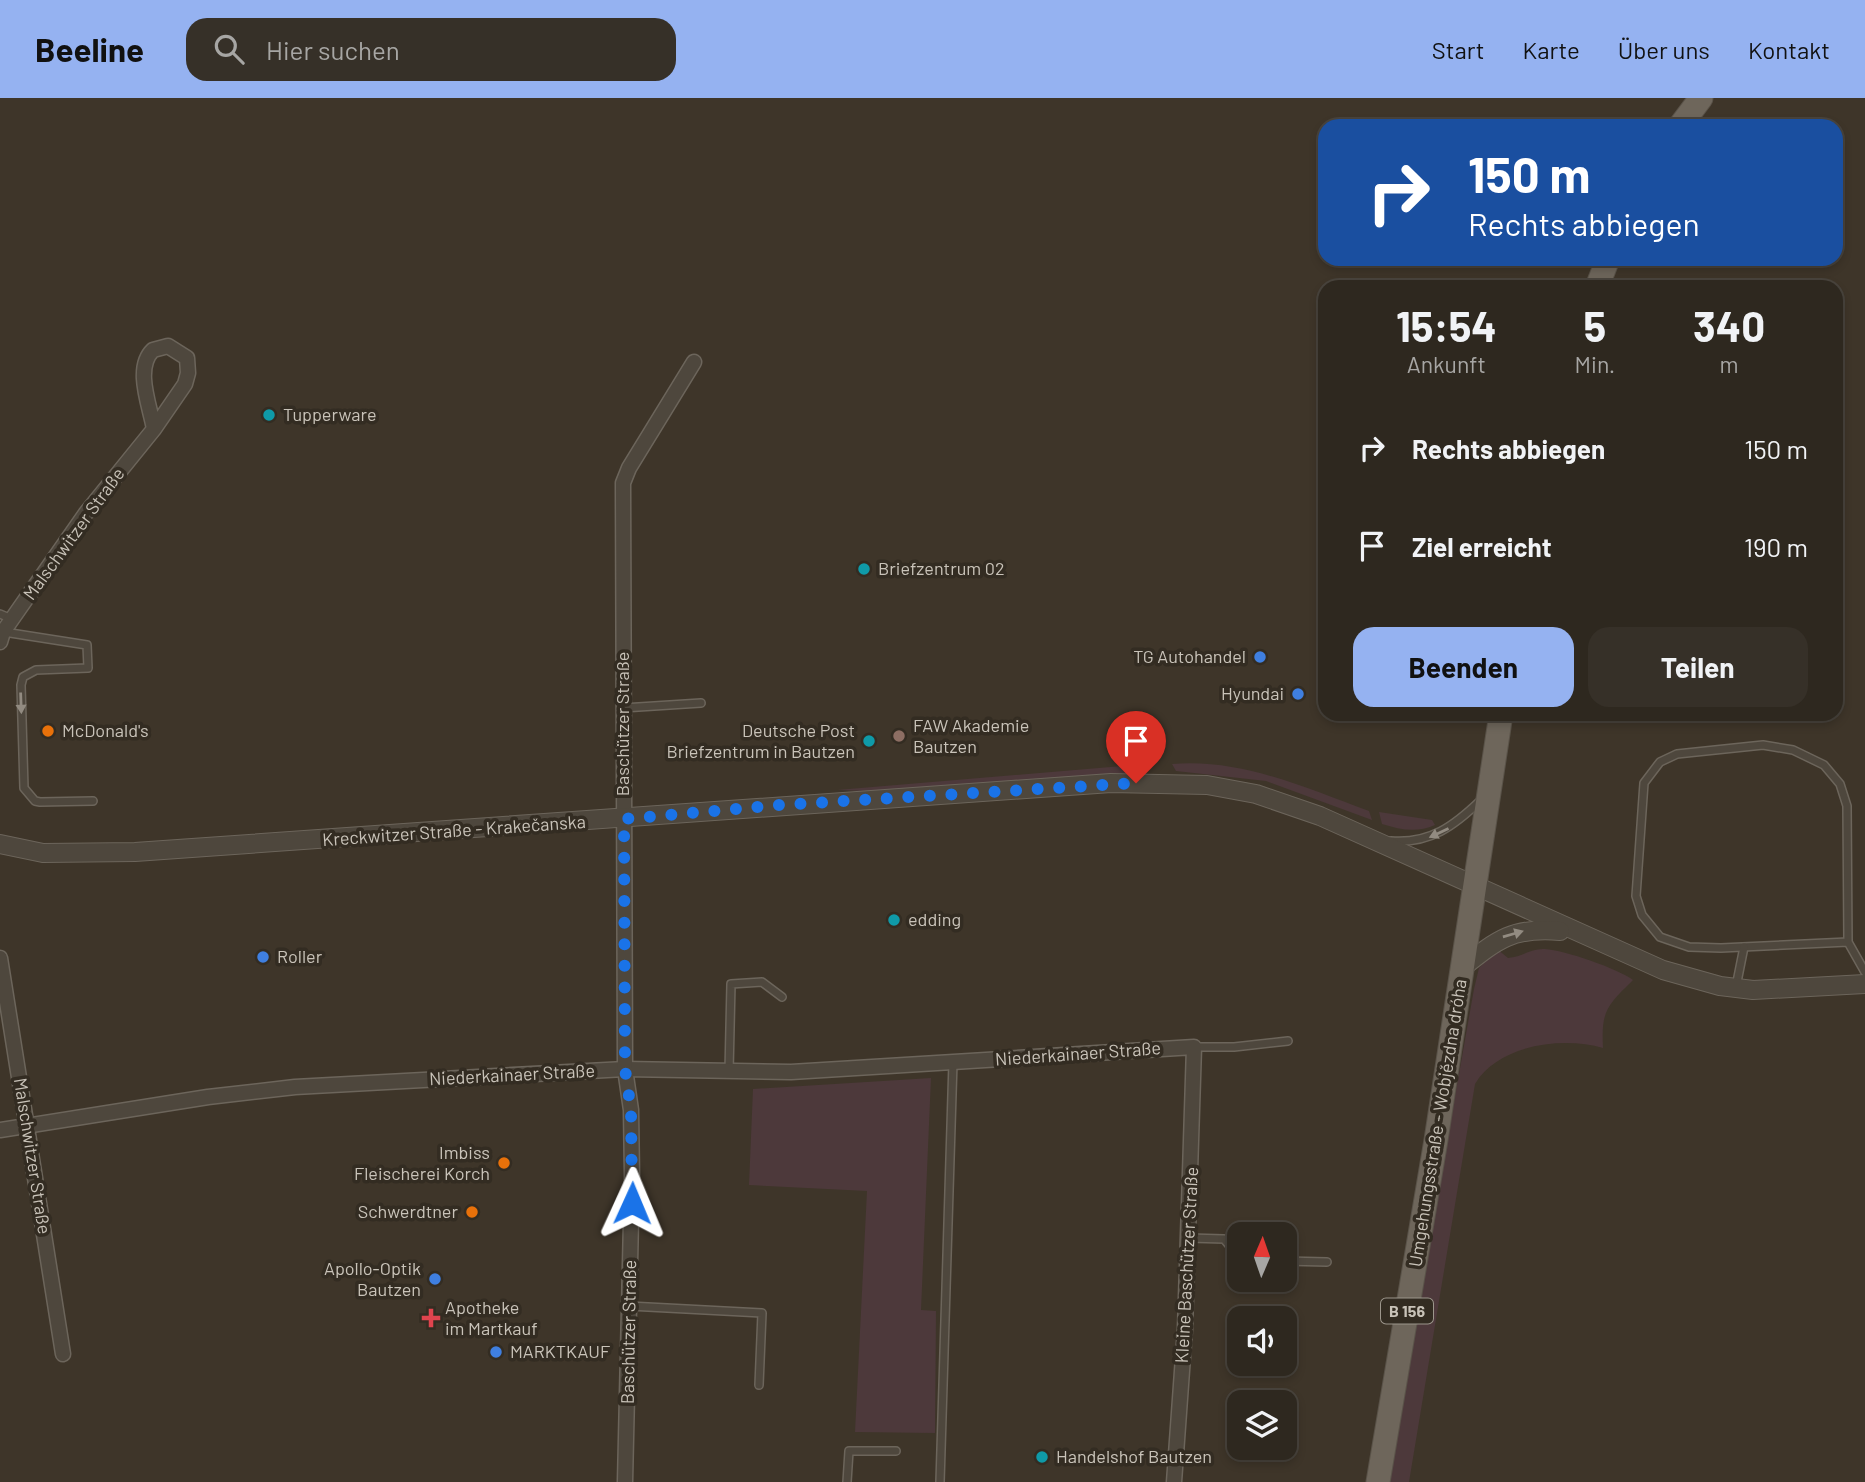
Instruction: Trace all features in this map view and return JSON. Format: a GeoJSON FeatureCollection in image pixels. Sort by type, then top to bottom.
{"type":"FeatureCollection","features":[{"type":"Feature","properties":{"kind":"main road"},"geometry":{"type":"LineString","coordinates":[[1685,119],[1701,98]]}},
{"type":"Feature","properties":{"kind":"main road","name":"B 156"},"geometry":{"type":"LineString","coordinates":[[1475,887],[1500,721]]}},
{"type":"Feature","properties":{"kind":"main road","name":"Umgehungsstraße - Wobjězdna dróha"},"geometry":{"type":"LineString","coordinates":[[1378,1482],[1475,887]]}},
{"type":"Feature","properties":{"kind":"street","name":"Malschwitzer Straße"},"geometry":{"type":"LineString","coordinates":[[1,637],[6,617],[154,429],[185,384],[188,373],[187,358],[168,346],[153,350],[143,372],[154,429]]}},
{"type":"Feature","properties":{"kind":"street","name":"Baschützer Straße"},"geometry":{"type":"LineString","coordinates":[[625,1482],[631,1110],[625,1069],[623,483],[629,468],[694,362]]}},
{"type":"Feature","properties":{"kind":"street","name":"Kreckwitzer Straße - Krakečanska"},"geometry":{"type":"LineString","coordinates":[[0,845],[43,853],[135,852],[624,819],[780,805],[1161,782],[1207,785],[1256,794],[1320,816],[1475,887]]}},
{"type":"Feature","properties":{"kind":"street"},"geometry":{"type":"LineString","coordinates":[[1475,887],[1663,970],[1736,988],[1865,984]]}},
{"type":"Feature","properties":{"kind":"street"},"geometry":{"type":"LineString","coordinates":[[1462,967],[1500,938],[1532,929],[1573,932]]}},
{"type":"Feature","properties":{"kind":"street","name":"Malschwitzer Straße"},"geometry":{"type":"LineString","coordinates":[[0,958],[63,1353]]}},
{"type":"Feature","properties":{"kind":"street","name":"Niederkainaer Straße"},"geometry":{"type":"LineString","coordinates":[[0,1130],[208,1097],[295,1087],[625,1069],[729,1073],[1194,1047]]}},
{"type":"Feature","properties":{"kind":"street","name":"Kleine Baschützer Straße"},"geometry":{"type":"LineString","coordinates":[[1174,1482],[1189,1238],[1194,1047]]}},
{"type":"Feature","properties":{"kind":"lane"},"geometry":{"type":"LineString","coordinates":[[1,637],[87,645],[88,668],[36,670],[23,677],[24,788],[35,801],[93,801]]}},
{"type":"Feature","properties":{"kind":"lane"},"geometry":{"type":"LineString","coordinates":[[623,708],[701,703]]}},
{"type":"Feature","properties":{"kind":"lane"},"geometry":{"type":"LineString","coordinates":[[1848,942],[1689,947],[1660,937],[1642,915],[1636,896],[1644,783],[1660,762],[1677,754],[1763,746],[1793,750],[1824,765],[1840,784],[1847,806],[1848,942],[1865,972]]}},
{"type":"Feature","properties":{"kind":"lane"},"geometry":{"type":"LineString","coordinates":[[1376,840],[1425,839],[1459,821],[1489,792]]}},
{"type":"Feature","properties":{"kind":"lane"},"geometry":{"type":"LineString","coordinates":[[1736,988],[1744,947]]}},
{"type":"Feature","properties":{"kind":"lane"},"geometry":{"type":"LineString","coordinates":[[729,1073],[731,984],[762,982],[782,997]]}},
{"type":"Feature","properties":{"kind":"lane"},"geometry":{"type":"LineString","coordinates":[[1194,1047],[1234,1047],[1287,1041]]}},
{"type":"Feature","properties":{"kind":"lane"},"geometry":{"type":"LineString","coordinates":[[940,1482],[953,1062]]}},
{"type":"Feature","properties":{"kind":"lane"},"geometry":{"type":"LineString","coordinates":[[1189,1238],[1224,1239],[1227,1243]]}},
{"type":"Feature","properties":{"kind":"lane"},"geometry":{"type":"LineString","coordinates":[[1297,1261],[1327,1262]]}},
{"type":"Feature","properties":{"kind":"lane"},"geometry":{"type":"LineString","coordinates":[[629,1306],[762,1313],[759,1385]]}},
{"type":"Feature","properties":{"kind":"lane"},"geometry":{"type":"LineString","coordinates":[[847,1482],[849,1451],[896,1451]]}},
{"type":"Feature","properties":{"kind":"shaded area"},"geometry":{"type":"Polygon","coordinates":[[[1146,764],[1140,773],[867,791],[837,790],[1146,764]]]}},
{"type":"Feature","properties":{"kind":"shaded area"},"geometry":{"type":"Polygon","coordinates":[[[1172,764],[1223,766],[1273,777],[1369,811],[1372,820],[1266,781],[1176,771],[1172,764]]]}},
{"type":"Feature","properties":{"kind":"shaded area"},"geometry":{"type":"Polygon","coordinates":[[[1379,812],[1432,820],[1435,825],[1415,830],[1396,828],[1382,824],[1379,812]]]}},
{"type":"Feature","properties":{"kind":"shaded area"},"geometry":{"type":"Polygon","coordinates":[[[1497,949],[1508,958],[1535,950],[1554,950],[1578,956],[1633,980],[1608,1010],[1603,1025],[1603,1048],[1569,1043],[1532,1047],[1499,1060],[1485,1071],[1475,1084],[1409,1482],[1387,1482],[1474,989],[1479,968],[1497,949]]]}},
{"type":"Feature","properties":{"kind":"shaded area"},"geometry":{"type":"Polygon","coordinates":[[[931,1078],[921,1310],[936,1311],[935,1433],[855,1432],[867,1191],[749,1185],[753,1089],[931,1078]]]}},
{"type":"Feature","properties":{"kind":"place","name":"Tupperware"},"geometry":{"type":"Point","coordinates":[269,415]}},
{"type":"Feature","properties":{"kind":"place","name":"Briefzentrum 02"},"geometry":{"type":"Point","coordinates":[864,569]}},
{"type":"Feature","properties":{"kind":"place","name":"TG Autohandel"},"geometry":{"type":"Point","coordinates":[1260,657]}},
{"type":"Feature","properties":{"kind":"place","name":"Hyundai"},"geometry":{"type":"Point","coordinates":[1298,694]}},
{"type":"Feature","properties":{"kind":"place","name":"McDonald's"},"geometry":{"type":"Point","coordinates":[48,731]}},
{"type":"Feature","properties":{"kind":"place","name":"FAW Akademie Bautzen"},"geometry":{"type":"Point","coordinates":[899,736]}},
{"type":"Feature","properties":{"kind":"place","name":"Deutsche Post Briefzentrum in Bautzen"},"geometry":{"type":"Point","coordinates":[869,741]}},
{"type":"Feature","properties":{"kind":"place","name":"edding"},"geometry":{"type":"Point","coordinates":[894,920]}},
{"type":"Feature","properties":{"kind":"place","name":"Roller"},"geometry":{"type":"Point","coordinates":[263,957]}},
{"type":"Feature","properties":{"kind":"place","name":"Imbiss Fleischerei Korch"},"geometry":{"type":"Point","coordinates":[504,1163]}},
{"type":"Feature","properties":{"kind":"place","name":"Schwerdtner"},"geometry":{"type":"Point","coordinates":[472,1212]}},
{"type":"Feature","properties":{"kind":"place","name":"Apollo-Optik Bautzen"},"geometry":{"type":"Point","coordinates":[435,1279]}},
{"type":"Feature","properties":{"kind":"place","name":"Apotheke im Martkauf"},"geometry":{"type":"Point","coordinates":[431,1318]}},
{"type":"Feature","properties":{"kind":"place","name":"MARKTKAUF"},"geometry":{"type":"Point","coordinates":[496,1352]}},
{"type":"Feature","properties":{"kind":"place","name":"Handelshof Bautzen"},"geometry":{"type":"Point","coordinates":[1042,1457]}},
{"type":"Feature","properties":{"kind":"route"},"geometry":{"type":"LineString","coordinates":[[632,1203],[631,1110],[625,1069],[624,819],[780,805],[1136,783]]}}]}
